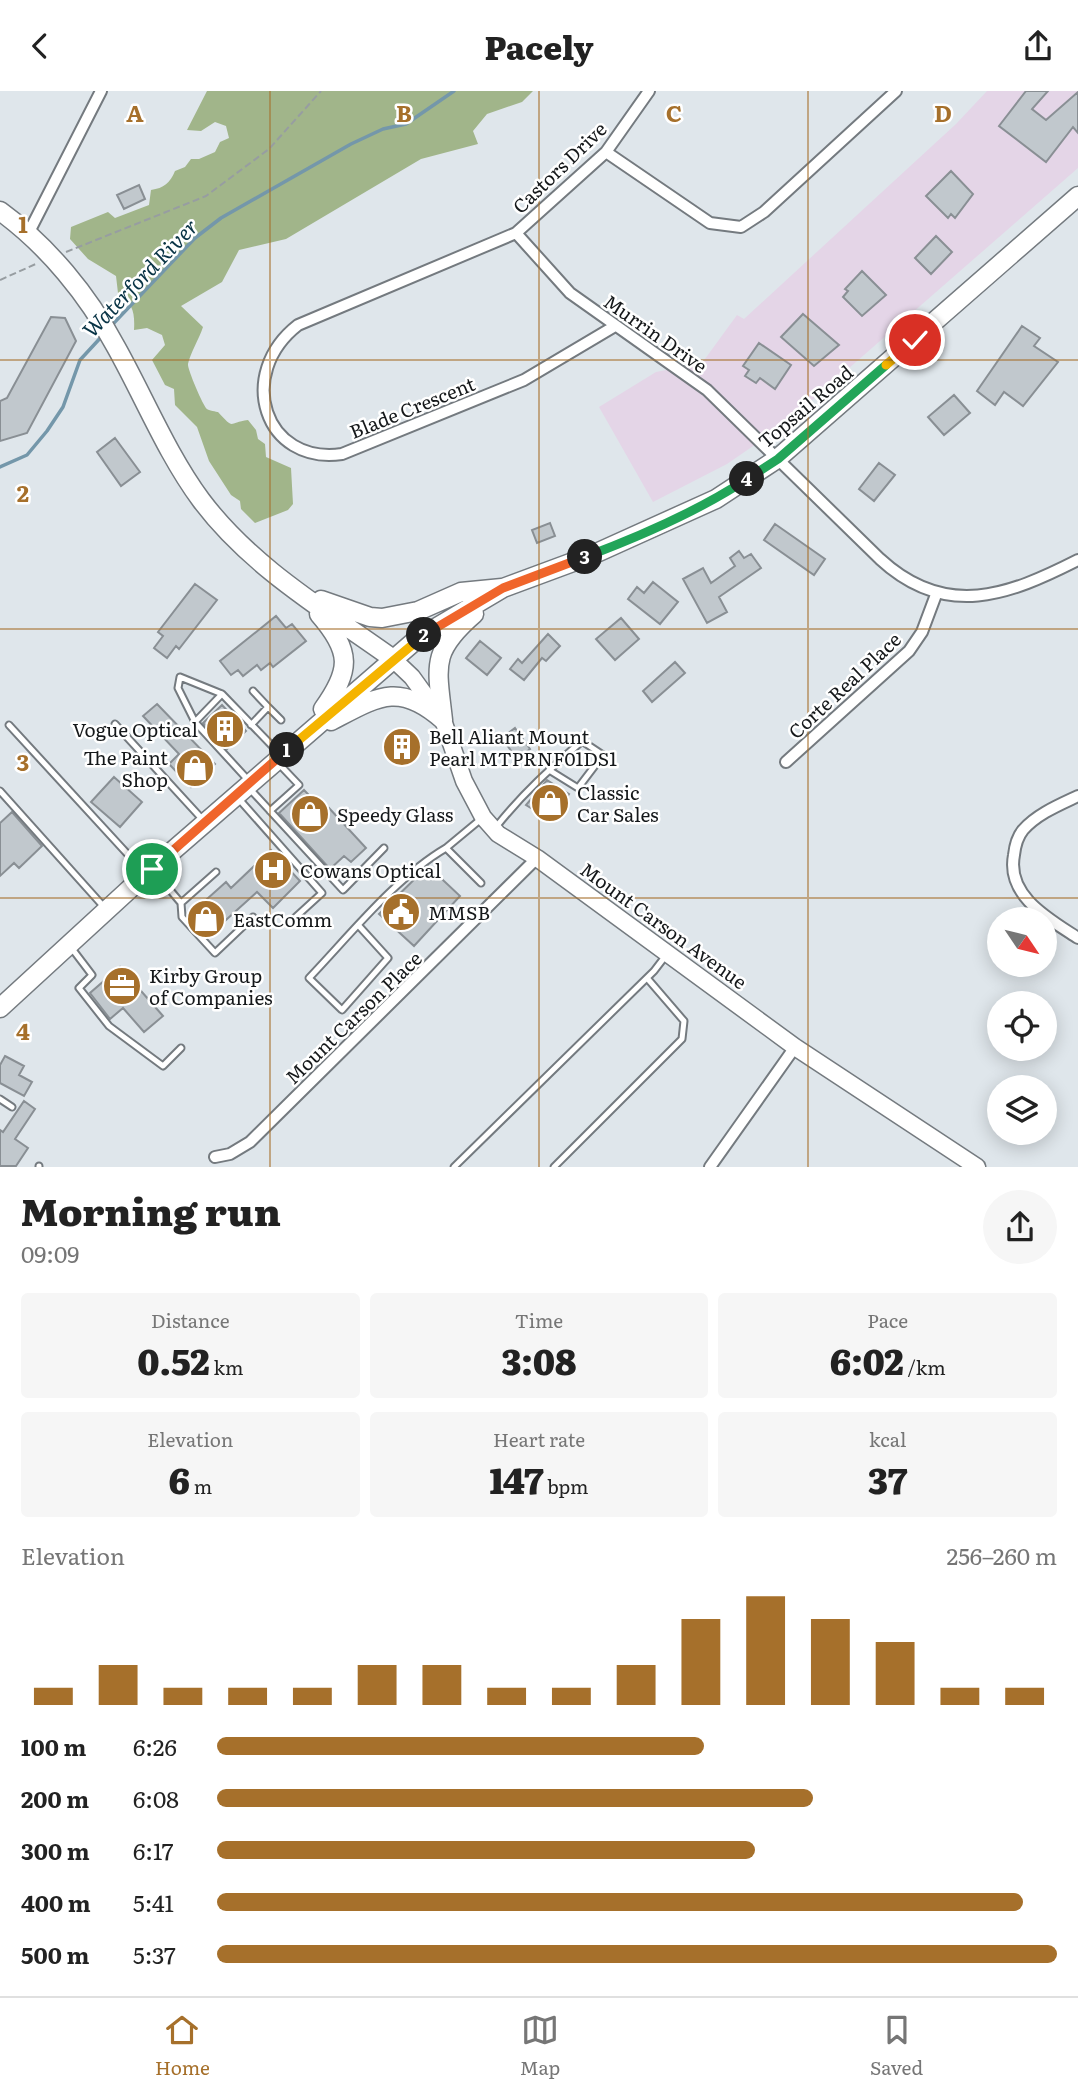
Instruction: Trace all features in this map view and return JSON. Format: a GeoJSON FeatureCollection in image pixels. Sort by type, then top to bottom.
{"type":"FeatureCollection","features":[{"type":"Feature","properties":{"kind":"main road","name":"Topsail Road"},"geometry":{"type":"LineString","coordinates":[[0,1008],[149,871],[393,659],[430,631],[503,588],[674,520],[716,499],[778,459],[1078,196]]}},
{"type":"Feature","properties":{"kind":"main road"},"geometry":{"type":"LineString","coordinates":[[0,211],[29,232],[53,257],[99,320],[200,499],[241,547],[393,659]]}},
{"type":"Feature","properties":{"kind":"main road"},"geometry":{"type":"LineString","coordinates":[[301,593],[370,617],[382,618],[418,611],[461,592],[503,588]]}},
{"type":"Feature","properties":{"kind":"main road"},"geometry":{"type":"LineString","coordinates":[[443,720],[438,681],[442,651],[457,629],[503,588]]}},
{"type":"Feature","properties":{"kind":"main road"},"geometry":{"type":"LineString","coordinates":[[301,593],[339,639],[345,669],[337,689],[303,736]]}},
{"type":"Feature","properties":{"kind":"main road","name":"Mount Carson Avenue"},"geometry":{"type":"LineString","coordinates":[[393,659],[412,677],[443,720],[464,781],[489,823],[794,1047],[977,1167]]}},
{"type":"Feature","properties":{"kind":"main road"},"geometry":{"type":"LineString","coordinates":[[303,736],[367,702],[391,695],[412,697],[443,720]]}},
{"type":"Feature","properties":{"kind":"street"},"geometry":{"type":"LineString","coordinates":[[29,232],[101,91]]}},
{"type":"Feature","properties":{"kind":"street","name":"Castors Drive"},"geometry":{"type":"LineString","coordinates":[[516,233],[606,152],[649,91]]}},
{"type":"Feature","properties":{"kind":"street"},"geometry":{"type":"LineString","coordinates":[[606,152],[710,223],[741,227],[764,212],[896,91]]}},
{"type":"Feature","properties":{"kind":"street","name":"Blade Crescent"},"geometry":{"type":"LineString","coordinates":[[516,233],[298,325],[289,332],[273,351],[263,376],[264,401],[276,426],[303,451],[329,456],[354,451],[524,380],[615,326]]}},
{"type":"Feature","properties":{"kind":"street","name":"Murrin Drive"},"geometry":{"type":"LineString","coordinates":[[516,233],[570,293],[706,390],[888,567],[907,579],[937,592],[972,597],[1023,587],[1078,560]]}},
{"type":"Feature","properties":{"kind":"street","name":"Corte Real Place"},"geometry":{"type":"LineString","coordinates":[[786,762],[909,651],[922,632],[937,592]]}},
{"type":"Feature","properties":{"kind":"street"},"geometry":{"type":"LineString","coordinates":[[1078,796],[1048,811],[1022,831],[1011,866],[1023,896],[1032,907],[1078,938]]}},
{"type":"Feature","properties":{"kind":"street","name":"Mount Carson Place"},"geometry":{"type":"LineString","coordinates":[[215,1157],[230,1154],[250,1142],[537,858]]}},
{"type":"Feature","properties":{"kind":"street"},"geometry":{"type":"LineString","coordinates":[[710,1167],[794,1047]]}},
{"type":"Feature","properties":{"kind":"lane"},"geometry":{"type":"LineString","coordinates":[[270,811],[299,785],[251,725],[222,694],[180,677],[178,688],[195,722],[322,893],[288,924]]}},
{"type":"Feature","properties":{"kind":"lane"},"geometry":{"type":"LineString","coordinates":[[253,691],[281,720]]}},
{"type":"Feature","properties":{"kind":"lane"},"geometry":{"type":"LineString","coordinates":[[195,722],[222,694]]}},
{"type":"Feature","properties":{"kind":"lane"},"geometry":{"type":"LineString","coordinates":[[251,725],[268,707]]}},
{"type":"Feature","properties":{"kind":"lane"},"geometry":{"type":"LineString","coordinates":[[115,724],[205,823]]}},
{"type":"Feature","properties":{"kind":"lane"},"geometry":{"type":"LineString","coordinates":[[9,725],[181,902],[182,916],[215,953],[253,917]]}},
{"type":"Feature","properties":{"kind":"lane"},"geometry":{"type":"LineString","coordinates":[[359,926],[388,958],[342,1010],[309,978],[359,926],[425,860],[489,823],[529,786],[549,769],[582,741],[603,755],[578,788],[549,769]]}},
{"type":"Feature","properties":{"kind":"lane"},"geometry":{"type":"LineString","coordinates":[[244,788],[270,811],[343,890],[384,848]]}},
{"type":"Feature","properties":{"kind":"lane"},"geometry":{"type":"LineString","coordinates":[[0,791],[106,909]]}},
{"type":"Feature","properties":{"kind":"lane"},"geometry":{"type":"LineString","coordinates":[[446,848],[481,883]]}},
{"type":"Feature","properties":{"kind":"lane"},"geometry":{"type":"LineString","coordinates":[[181,902],[216,872]]}},
{"type":"Feature","properties":{"kind":"lane"},"geometry":{"type":"LineString","coordinates":[[68,943],[92,975],[79,988],[109,1026],[163,1066],[181,1048]]}},
{"type":"Feature","properties":{"kind":"lane"},"geometry":{"type":"LineString","coordinates":[[454,1167],[647,978],[667,954]]}},
{"type":"Feature","properties":{"kind":"lane"},"geometry":{"type":"LineString","coordinates":[[554,1167],[682,1039],[684,1021],[647,978]]}},
{"type":"Feature","properties":{"kind":"lane"},"geometry":{"type":"LineString","coordinates":[[0,1099],[12,1107]]}},
{"type":"Feature","properties":{"kind":"path"},"geometry":{"type":"LineString","coordinates":[[0,281],[53,257],[168,214],[206,196],[269,149],[321,91]]}},
{"type":"Feature","properties":{"kind":"shaded area"},"geometry":{"type":"Polygon","coordinates":[[[987,91],[1078,91],[1078,168],[785,424],[727,464],[653,502],[599,407],[656,372],[702,363],[737,315],[744,319],[956,124],[987,91]]]}},
{"type":"Feature","properties":{"kind":"green space"},"geometry":{"type":"Polygon","coordinates":[[[207,91],[533,91],[522,102],[487,114],[473,131],[478,144],[421,159],[286,239],[239,250],[222,282],[181,306],[203,327],[188,364],[205,406],[218,412],[229,423],[248,420],[256,430],[258,439],[265,444],[266,457],[291,468],[293,504],[288,510],[255,523],[241,509],[240,501],[231,495],[209,461],[197,427],[175,405],[174,389],[165,385],[152,360],[165,345],[162,335],[147,328],[134,330],[132,309],[118,293],[116,276],[88,259],[70,239],[71,227],[108,212],[115,218],[149,205],[151,190],[166,184],[175,171],[185,167],[191,159],[199,159],[215,152],[220,142],[229,138],[226,126],[215,122],[201,131],[187,130],[207,91]]]}},
{"type":"Feature","properties":{"kind":"building"},"geometry":{"type":"Polygon","coordinates":[[[1026,91],[1048,91],[1032,109],[1046,120],[1078,92],[1078,133],[1073,127],[1046,162],[999,126],[1026,91]]]}},
{"type":"Feature","properties":{"kind":"building"},"geometry":{"type":"Polygon","coordinates":[[[951,171],[973,194],[955,218],[951,214],[948,218],[926,196],[951,171]]]}},
{"type":"Feature","properties":{"kind":"building"},"geometry":{"type":"Polygon","coordinates":[[[139,185],[145,199],[124,209],[117,195],[139,185]]]}},
{"type":"Feature","properties":{"kind":"building"},"geometry":{"type":"Polygon","coordinates":[[[936,236],[952,252],[931,274],[915,258],[936,236]]]}},
{"type":"Feature","properties":{"kind":"building"},"geometry":{"type":"Polygon","coordinates":[[[862,271],[886,295],[862,316],[843,297],[848,291],[845,289],[862,271]]]}},
{"type":"Feature","properties":{"kind":"building"},"geometry":{"type":"Polygon","coordinates":[[[803,314],[839,345],[814,366],[781,337],[803,314]]]}},
{"type":"Feature","properties":{"kind":"building"},"geometry":{"type":"Polygon","coordinates":[[[51,317],[65,318],[76,341],[27,433],[0,441],[0,401],[7,398],[51,317]]]}},
{"type":"Feature","properties":{"kind":"building"},"geometry":{"type":"Polygon","coordinates":[[[1022,326],[1040,338],[1034,346],[1058,362],[1023,406],[1004,392],[995,405],[977,391],[1022,326]]]}},
{"type":"Feature","properties":{"kind":"building"},"geometry":{"type":"Polygon","coordinates":[[[759,343],[791,365],[775,389],[760,378],[756,383],[745,376],[749,370],[743,366],[759,343]]]}},
{"type":"Feature","properties":{"kind":"building"},"geometry":{"type":"Polygon","coordinates":[[[954,395],[970,413],[944,435],[928,417],[954,395]]]}},
{"type":"Feature","properties":{"kind":"building"},"geometry":{"type":"Polygon","coordinates":[[[115,438],[140,472],[121,486],[97,452],[115,438]]]}},
{"type":"Feature","properties":{"kind":"building"},"geometry":{"type":"Polygon","coordinates":[[[879,463],[895,475],[874,501],[859,489],[879,463]]]}},
{"type":"Feature","properties":{"kind":"building"},"geometry":{"type":"Polygon","coordinates":[[[550,523],[555,536],[537,543],[532,530],[550,523]]]}},
{"type":"Feature","properties":{"kind":"building"},"geometry":{"type":"Polygon","coordinates":[[[775,524],[825,559],[814,575],[764,540],[775,524]]]}},
{"type":"Feature","properties":{"kind":"building"},"geometry":{"type":"Polygon","coordinates":[[[739,551],[744,558],[751,554],[761,568],[719,597],[727,612],[707,623],[683,579],[703,568],[711,583],[735,566],[730,558],[739,551]]]}},
{"type":"Feature","properties":{"kind":"building"},"geometry":{"type":"Polygon","coordinates":[[[653,582],[678,602],[660,624],[628,599],[637,587],[644,593],[653,582]]]}},
{"type":"Feature","properties":{"kind":"building"},"geometry":{"type":"Polygon","coordinates":[[[195,584],[217,600],[179,649],[176,646],[167,658],[154,648],[163,636],[158,632],[195,584]]]}},
{"type":"Feature","properties":{"kind":"building"},"geometry":{"type":"Polygon","coordinates":[[[276,616],[286,628],[292,624],[306,641],[273,667],[270,663],[261,670],[257,665],[243,676],[238,670],[231,675],[220,661],[276,616]]]}},
{"type":"Feature","properties":{"kind":"building"},"geometry":{"type":"Polygon","coordinates":[[[621,618],[639,639],[615,660],[596,639],[621,618]]]}},
{"type":"Feature","properties":{"kind":"building"},"geometry":{"type":"Polygon","coordinates":[[[548,634],[560,646],[546,661],[542,658],[524,680],[510,669],[518,659],[522,663],[548,634]]]}},
{"type":"Feature","properties":{"kind":"building"},"geometry":{"type":"Polygon","coordinates":[[[480,641],[501,658],[487,675],[466,658],[480,641]]]}},
{"type":"Feature","properties":{"kind":"building"},"geometry":{"type":"Polygon","coordinates":[[[675,662],[685,673],[652,702],[643,691],[675,662]]]}},
{"type":"Feature","properties":{"kind":"building"},"geometry":{"type":"Polygon","coordinates":[[[157,704],[215,764],[191,787],[169,764],[179,754],[143,716],[157,704]]]}},
{"type":"Feature","properties":{"kind":"building","name":"Vogue Optical"},"geometry":{"type":"Polygon","coordinates":[[[222,705],[246,731],[227,749],[203,723],[222,705]]]}},
{"type":"Feature","properties":{"kind":"building"},"geometry":{"type":"Polygon","coordinates":[[[515,728],[530,749],[517,759],[502,738],[515,728]]]}},
{"type":"Feature","properties":{"kind":"building"},"geometry":{"type":"Polygon","coordinates":[[[114,777],[142,802],[120,827],[91,802],[114,777]]]}},
{"type":"Feature","properties":{"kind":"building"},"geometry":{"type":"Polygon","coordinates":[[[547,780],[569,794],[552,821],[526,805],[547,780]]]}},
{"type":"Feature","properties":{"kind":"building"},"geometry":{"type":"Polygon","coordinates":[[[304,790],[325,812],[329,808],[366,848],[351,862],[344,856],[330,869],[279,813],[304,790]]]}},
{"type":"Feature","properties":{"kind":"building"},"geometry":{"type":"Polygon","coordinates":[[[12,812],[42,846],[19,868],[14,863],[0,876],[0,823],[12,812]]]}},
{"type":"Feature","properties":{"kind":"building"},"geometry":{"type":"Polygon","coordinates":[[[271,850],[300,881],[273,908],[257,892],[207,937],[188,916],[226,882],[231,888],[271,850]]]}},
{"type":"Feature","properties":{"kind":"building"},"geometry":{"type":"Polygon","coordinates":[[[428,866],[460,896],[414,946],[379,914],[428,866]]]}},
{"type":"Feature","properties":{"kind":"building"},"geometry":{"type":"Polygon","coordinates":[[[120,967],[163,1016],[144,1032],[123,1008],[110,1019],[90,993],[120,967]]]}},
{"type":"Feature","properties":{"kind":"building"},"geometry":{"type":"Polygon","coordinates":[[[5,1056],[24,1066],[19,1075],[32,1082],[24,1096],[0,1083],[0,1065],[5,1056]]]}},
{"type":"Feature","properties":{"kind":"building"},"geometry":{"type":"Polygon","coordinates":[[[24,1101],[35,1109],[15,1139],[28,1148],[16,1166],[0,1166],[0,1130],[3,1132],[24,1101]]]}},
{"type":"Feature","properties":{"kind":"waterway","name":"Waterford River"},"geometry":{"type":"LineString","coordinates":[[111,326],[195,238],[221,218],[351,144],[383,129],[406,124],[454,91]]}},
{"type":"Feature","properties":{"kind":"waterway","name":"Waterford River"},"geometry":{"type":"LineString","coordinates":[[0,467],[27,455],[47,431],[63,407],[80,360],[104,334]]}},
{"type":"Feature","properties":{"kind":"place","name":"Vogue Optical"},"geometry":{"type":"Point","coordinates":[225,729]}},
{"type":"Feature","properties":{"kind":"place","name":"Bell Aliant Mount Pearl MTPRNF01DS1"},"geometry":{"type":"Point","coordinates":[402,747]}},
{"type":"Feature","properties":{"kind":"place","name":"The Paint Shop"},"geometry":{"type":"Point","coordinates":[195,768]}},
{"type":"Feature","properties":{"kind":"place","name":"Classic Car Sales"},"geometry":{"type":"Point","coordinates":[550,803]}},
{"type":"Feature","properties":{"kind":"place","name":"Speedy Glass"},"geometry":{"type":"Point","coordinates":[310,814]}},
{"type":"Feature","properties":{"kind":"place","name":"Cowans Optical"},"geometry":{"type":"Point","coordinates":[273,870]}},
{"type":"Feature","properties":{"kind":"place","name":"MMSB"},"geometry":{"type":"Point","coordinates":[401,912]}},
{"type":"Feature","properties":{"kind":"place","name":"EastComm"},"geometry":{"type":"Point","coordinates":[206,919]}},
{"type":"Feature","properties":{"kind":"place","name":"Kirby Group of Companies"},"geometry":{"type":"Point","coordinates":[122,986]}},
{"type":"Feature","properties":{"kind":"route"},"geometry":{"type":"LineString","coordinates":[[152,869],[417,639],[503,588],[592,555],[716,499],[778,459],[915,340]]}}]}
